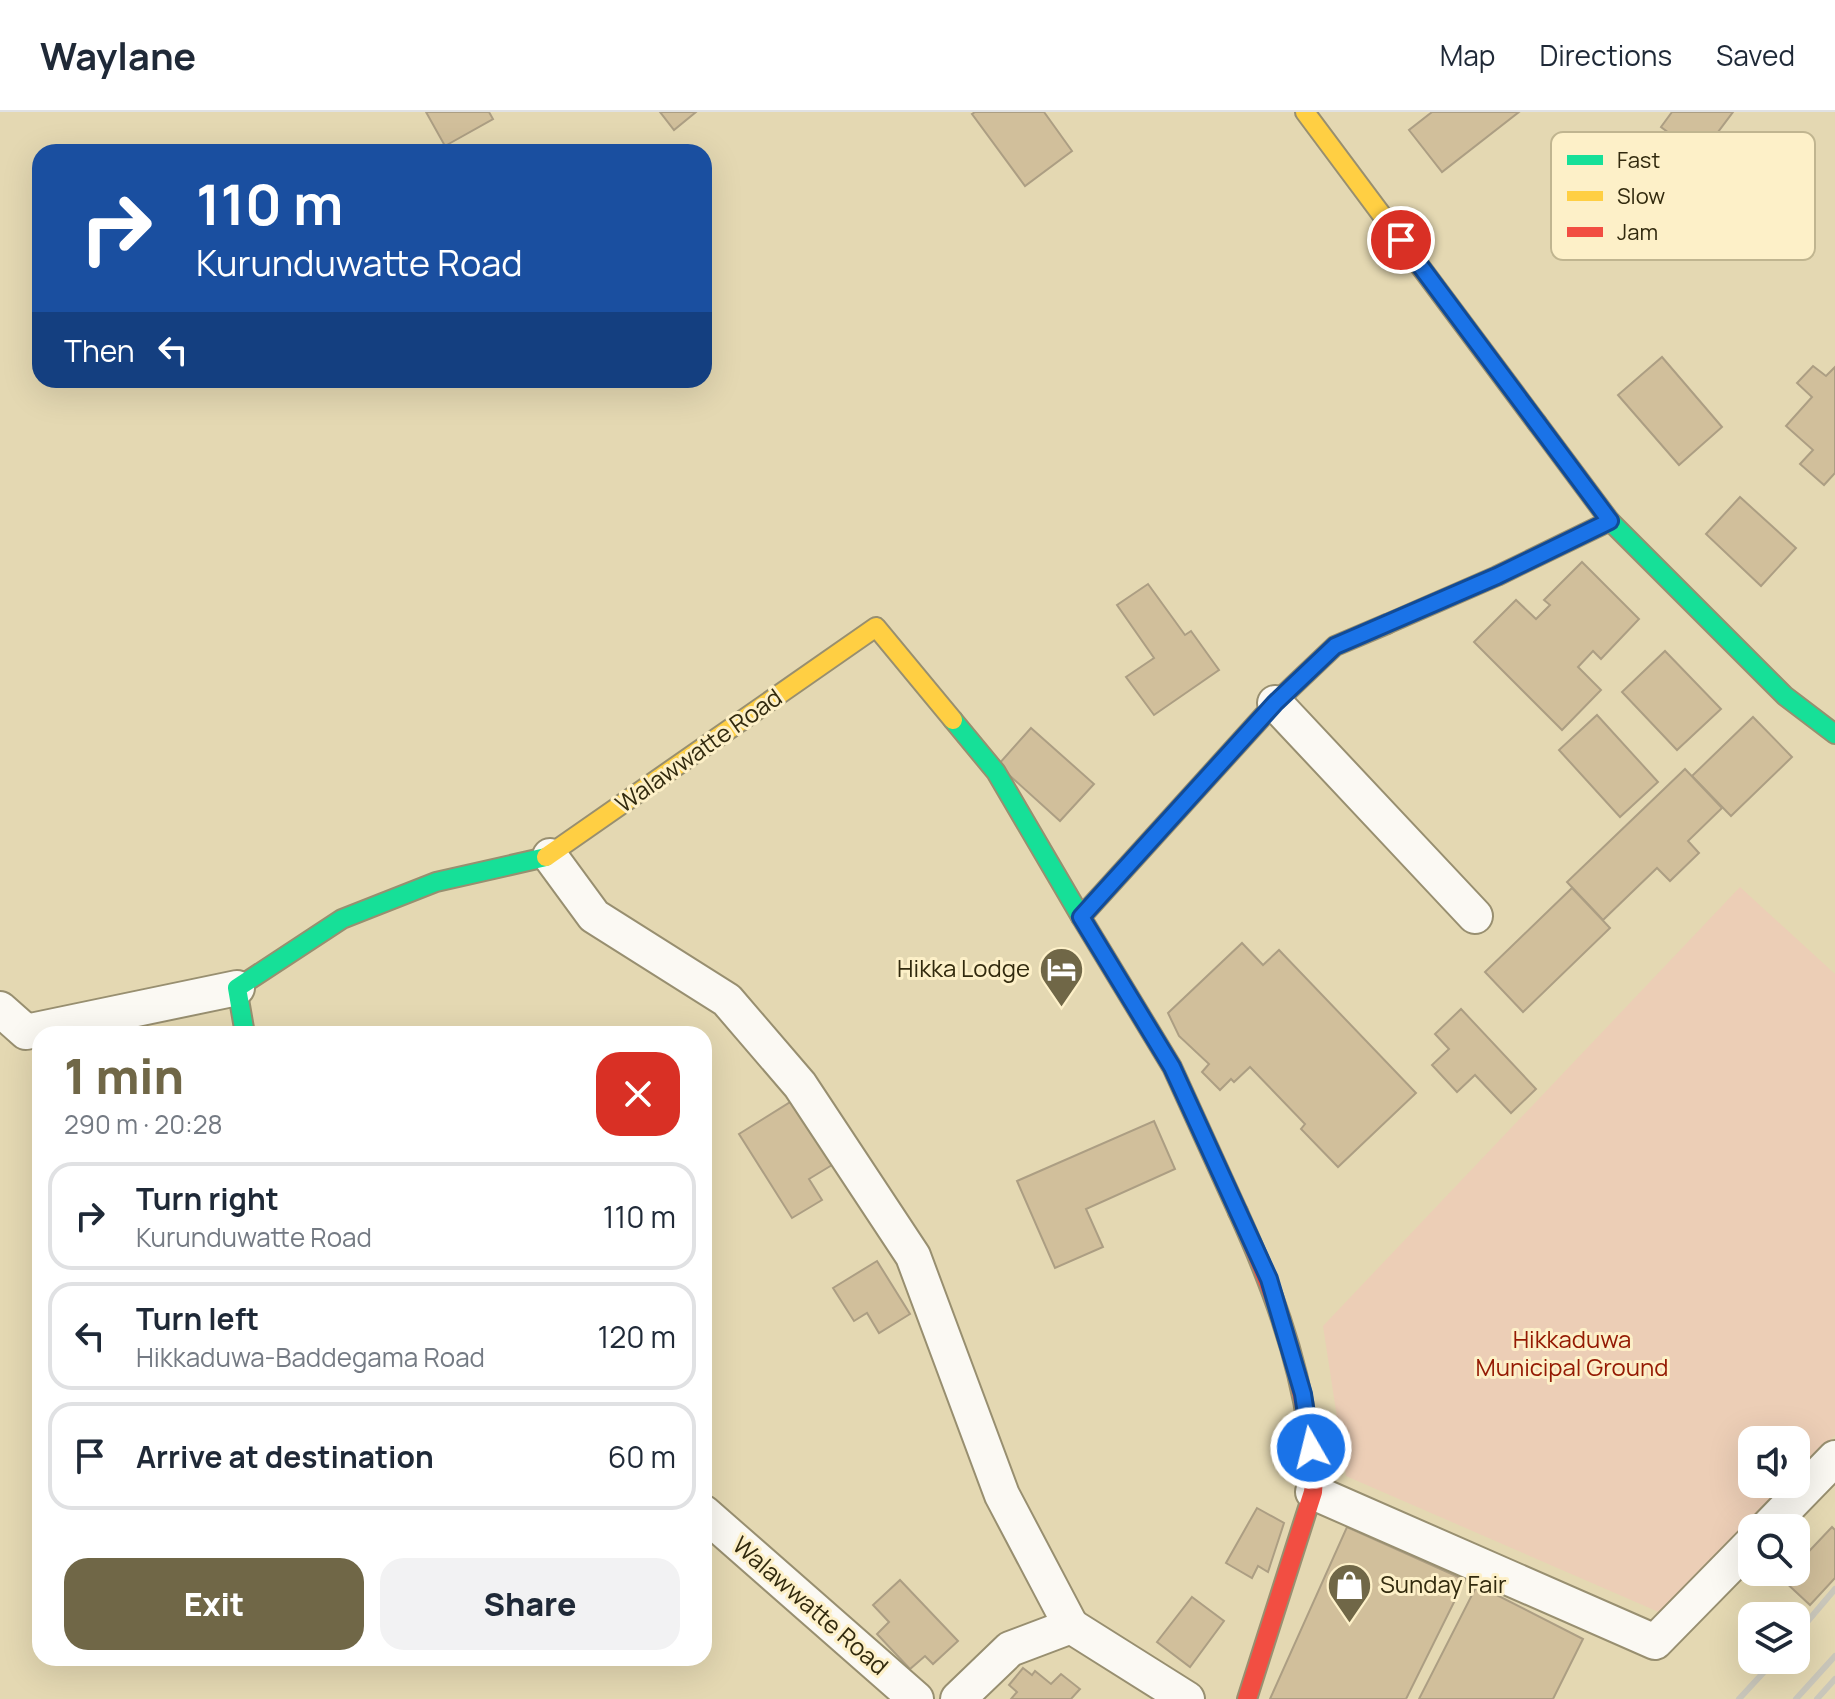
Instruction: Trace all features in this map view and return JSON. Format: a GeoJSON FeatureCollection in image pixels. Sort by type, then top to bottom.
{"type":"FeatureCollection","features":[{"type":"Feature","properties":{"kind":"street"},"geometry":{"type":"LineString","coordinates":[[1305,112],[1610,521],[1785,696],[1835,734]]}},
{"type":"Feature","properties":{"kind":"street"},"geometry":{"type":"LineString","coordinates":[[1247,1699],[1313,1492],[1315,1475],[1303,1394],[1269,1279],[1172,1067],[1081,917],[1275,703],[1335,646],[1497,576],[1610,521]]}},
{"type":"Feature","properties":{"kind":"street","name":"Walawwatte Road"},"geometry":{"type":"LineString","coordinates":[[237,988],[342,919],[436,882],[550,856],[876,627],[996,772],[1081,917]]}},
{"type":"Feature","properties":{"kind":"street"},"geometry":{"type":"LineString","coordinates":[[1275,703],[1475,916]]}},
{"type":"Feature","properties":{"kind":"street"},"geometry":{"type":"LineString","coordinates":[[550,856],[594,916],[727,1000],[800,1085],[913,1256],[1002,1495],[1071,1626],[1187,1699]]}},
{"type":"Feature","properties":{"kind":"street"},"geometry":{"type":"LineString","coordinates":[[55,1026],[237,988],[244,1026]]}},
{"type":"Feature","properties":{"kind":"street"},"geometry":{"type":"LineString","coordinates":[[0,1009],[26,1032],[32,1031]]}},
{"type":"Feature","properties":{"kind":"street"},"geometry":{"type":"LineString","coordinates":[[1781,1514],[1835,1458]]}},
{"type":"Feature","properties":{"kind":"street"},"geometry":{"type":"LineString","coordinates":[[1313,1492],[1655,1642],[1738,1557]]}},
{"type":"Feature","properties":{"kind":"street","name":"Walawwatte Road"},"geometry":{"type":"LineString","coordinates":[[712,1520],[916,1699]]}},
{"type":"Feature","properties":{"kind":"street"},"geometry":{"type":"LineString","coordinates":[[958,1699],[1010,1649],[1071,1626]]}},
{"type":"Feature","properties":{"kind":"green space","name":"Hikkaduwa Municipal Ground"},"geometry":{"type":"Polygon","coordinates":[[[1740,887],[1835,974],[1835,1435],[1810,1461],[1810,1426],[1738,1426],[1738,1498],[1773,1498],[1758,1514],[1738,1514],[1738,1534],[1661,1613],[1346,1476],[1323,1326],[1740,887]]]}},
{"type":"Feature","properties":{"kind":"building"},"geometry":{"type":"Polygon","coordinates":[[[426,112],[489,112],[493,119],[444,144],[426,112]]]}},
{"type":"Feature","properties":{"kind":"building"},"geometry":{"type":"Polygon","coordinates":[[[660,112],[696,112],[674,130],[660,112]]]}},
{"type":"Feature","properties":{"kind":"building"},"geometry":{"type":"Polygon","coordinates":[[[1044,112],[1072,151],[1025,186],[972,114],[1044,112]]]}},
{"type":"Feature","properties":{"kind":"building"},"geometry":{"type":"Polygon","coordinates":[[[1432,112],[1519,112],[1442,172],[1409,130],[1432,112]]]}},
{"type":"Feature","properties":{"kind":"building"},"geometry":{"type":"Polygon","coordinates":[[[1672,112],[1733,112],[1718,132],[1668,132],[1661,127],[1672,112]]]}},
{"type":"Feature","properties":{"kind":"building"},"geometry":{"type":"Polygon","coordinates":[[[1662,357],[1722,427],[1679,465],[1618,395],[1662,357]]]}},
{"type":"Feature","properties":{"kind":"building"},"geometry":{"type":"Polygon","coordinates":[[[1813,366],[1826,376],[1835,367],[1835,473],[1824,485],[1800,464],[1813,450],[1786,426],[1812,397],[1797,383],[1813,366]]]}},
{"type":"Feature","properties":{"kind":"building"},"geometry":{"type":"Polygon","coordinates":[[[1740,497],[1796,548],[1761,586],[1706,534],[1740,497]]]}},
{"type":"Feature","properties":{"kind":"building"},"geometry":{"type":"Polygon","coordinates":[[[1582,562],[1639,619],[1601,659],[1593,651],[1578,667],[1601,690],[1562,730],[1474,642],[1516,600],[1536,619],[1550,605],[1544,600],[1582,562]]]}},
{"type":"Feature","properties":{"kind":"building"},"geometry":{"type":"Polygon","coordinates":[[[1148,584],[1185,635],[1191,631],[1219,670],[1154,715],[1126,677],[1154,658],[1117,605],[1148,584]]]}},
{"type":"Feature","properties":{"kind":"building"},"geometry":{"type":"Polygon","coordinates":[[[1665,651],[1721,709],[1677,750],[1622,692],[1665,651]]]}},
{"type":"Feature","properties":{"kind":"building"},"geometry":{"type":"Polygon","coordinates":[[[1597,715],[1658,782],[1620,817],[1559,750],[1597,715]]]}},
{"type":"Feature","properties":{"kind":"building"},"geometry":{"type":"Polygon","coordinates":[[[1753,717],[1792,757],[1731,816],[1692,776],[1753,717]]]}},
{"type":"Feature","properties":{"kind":"building"},"geometry":{"type":"Polygon","coordinates":[[[1031,728],[1094,784],[1060,821],[998,765],[1031,728]]]}},
{"type":"Feature","properties":{"kind":"building"},"geometry":{"type":"Polygon","coordinates":[[[1685,769],[1722,808],[1688,841],[1699,853],[1670,881],[1657,868],[1603,920],[1567,882],[1685,769]]]}},
{"type":"Feature","properties":{"kind":"building"},"geometry":{"type":"Polygon","coordinates":[[[1572,888],[1610,928],[1523,1012],[1485,972],[1572,888]]]}},
{"type":"Feature","properties":{"kind":"building"},"geometry":{"type":"Polygon","coordinates":[[[1242,943],[1263,965],[1279,950],[1416,1093],[1338,1167],[1301,1129],[1305,1124],[1250,1067],[1220,1090],[1202,1072],[1209,1064],[1179,1036],[1168,1013],[1242,943]]]}},
{"type":"Feature","properties":{"kind":"building"},"geometry":{"type":"Polygon","coordinates":[[[1461,1009],[1536,1089],[1511,1113],[1475,1075],[1457,1092],[1432,1065],[1449,1049],[1435,1034],[1461,1009]]]}},
{"type":"Feature","properties":{"kind":"building"},"geometry":{"type":"Polygon","coordinates":[[[792,1101],[832,1165],[809,1179],[822,1200],[792,1218],[739,1134],[792,1101]]]}},
{"type":"Feature","properties":{"kind":"building"},"geometry":{"type":"Polygon","coordinates":[[[1154,1121],[1175,1169],[1086,1209],[1103,1247],[1055,1268],[1017,1181],[1154,1121]]]}},
{"type":"Feature","properties":{"kind":"building"},"geometry":{"type":"Polygon","coordinates":[[[877,1261],[910,1314],[879,1333],[867,1313],[854,1321],[833,1288],[877,1261]]]}},
{"type":"Feature","properties":{"kind":"building"},"geometry":{"type":"Polygon","coordinates":[[[1257,1508],[1284,1523],[1268,1572],[1258,1566],[1252,1578],[1226,1563],[1257,1508]]]}},
{"type":"Feature","properties":{"kind":"building"},"geometry":{"type":"Polygon","coordinates":[[[1347,1527],[1465,1580],[1406,1699],[1270,1699],[1347,1527]]]}},
{"type":"Feature","properties":{"kind":"building"},"geometry":{"type":"Polygon","coordinates":[[[1832,1527],[1835,1530],[1835,1578],[1810,1605],[1790,1586],[1810,1586],[1810,1550],[1832,1527]]]}},
{"type":"Feature","properties":{"kind":"building"},"geometry":{"type":"Polygon","coordinates":[[[900,1580],[958,1641],[933,1664],[925,1656],[910,1669],[877,1634],[889,1622],[873,1605],[900,1580]]]}},
{"type":"Feature","properties":{"kind":"building"},"geometry":{"type":"Polygon","coordinates":[[[1477,1585],[1583,1639],[1553,1699],[1419,1699],[1477,1585]]]}},
{"type":"Feature","properties":{"kind":"building"},"geometry":{"type":"Polygon","coordinates":[[[1192,1597],[1224,1621],[1190,1667],[1157,1642],[1192,1597]]]}},
{"type":"Feature","properties":{"kind":"building"},"geometry":{"type":"Polygon","coordinates":[[[1023,1668],[1032,1675],[1035,1671],[1051,1684],[1061,1674],[1080,1689],[1071,1699],[1011,1699],[1017,1692],[1009,1685],[1023,1668]]]}},
{"type":"Feature","properties":{"kind":"railway"},"geometry":{"type":"LineString","coordinates":[[1810,1618],[1835,1589]]}},
{"type":"Feature","properties":{"kind":"railway"},"geometry":{"type":"LineString","coordinates":[[1796,1699],[1835,1656]]}},
{"type":"Feature","properties":{"kind":"railway"},"geometry":{"type":"LineString","coordinates":[[1739,1699],[1762,1674]]}},
{"type":"Feature","properties":{"kind":"railway"},"geometry":{"type":"LineString","coordinates":[[1817,1699],[1835,1679]]}},
{"type":"Feature","properties":{"kind":"traffic: fast"},"geometry":{"type":"LineString","coordinates":[[1537,423],[1610,521],[1785,696],[1835,734]]}},
{"type":"Feature","properties":{"kind":"traffic: fast"},"geometry":{"type":"LineString","coordinates":[[1238,1212],[1172,1067],[1081,917],[1275,703],[1335,646],[1387,624]]}},
{"type":"Feature","properties":{"kind":"traffic: fast"},"geometry":{"type":"LineString","coordinates":[[953,720],[996,772],[1081,917]]}},
{"type":"Feature","properties":{"kind":"traffic: fast"},"geometry":{"type":"LineString","coordinates":[[244,1026],[237,988],[342,919],[436,882],[546,857]]}},
{"type":"Feature","properties":{"kind":"traffic: slow"},"geometry":{"type":"LineString","coordinates":[[1305,112],[1537,423]]}},
{"type":"Feature","properties":{"kind":"traffic: slow"},"geometry":{"type":"LineString","coordinates":[[1387,624],[1497,576],[1610,521]]}},
{"type":"Feature","properties":{"kind":"traffic: slow"},"geometry":{"type":"LineString","coordinates":[[546,857],[876,627],[953,720]]}},
{"type":"Feature","properties":{"kind":"traffic: jam"},"geometry":{"type":"LineString","coordinates":[[1238,1212],[1271,1292],[1297,1374],[1313,1476],[1313,1492],[1247,1699]]}},
{"type":"Feature","properties":{"kind":"place","name":"Hikka Lodge"},"geometry":{"type":"Point","coordinates":[1061,1008]}},
{"type":"Feature","properties":{"kind":"place","name":"Sunday Fair"},"geometry":{"type":"Point","coordinates":[1349,1624]}},
{"type":"Feature","properties":{"kind":"route"},"geometry":{"type":"LineString","coordinates":[[1311,1448],[1303,1394],[1269,1279],[1172,1067],[1081,917],[1275,703],[1335,646],[1497,576],[1610,521],[1401,240]]}}]}
